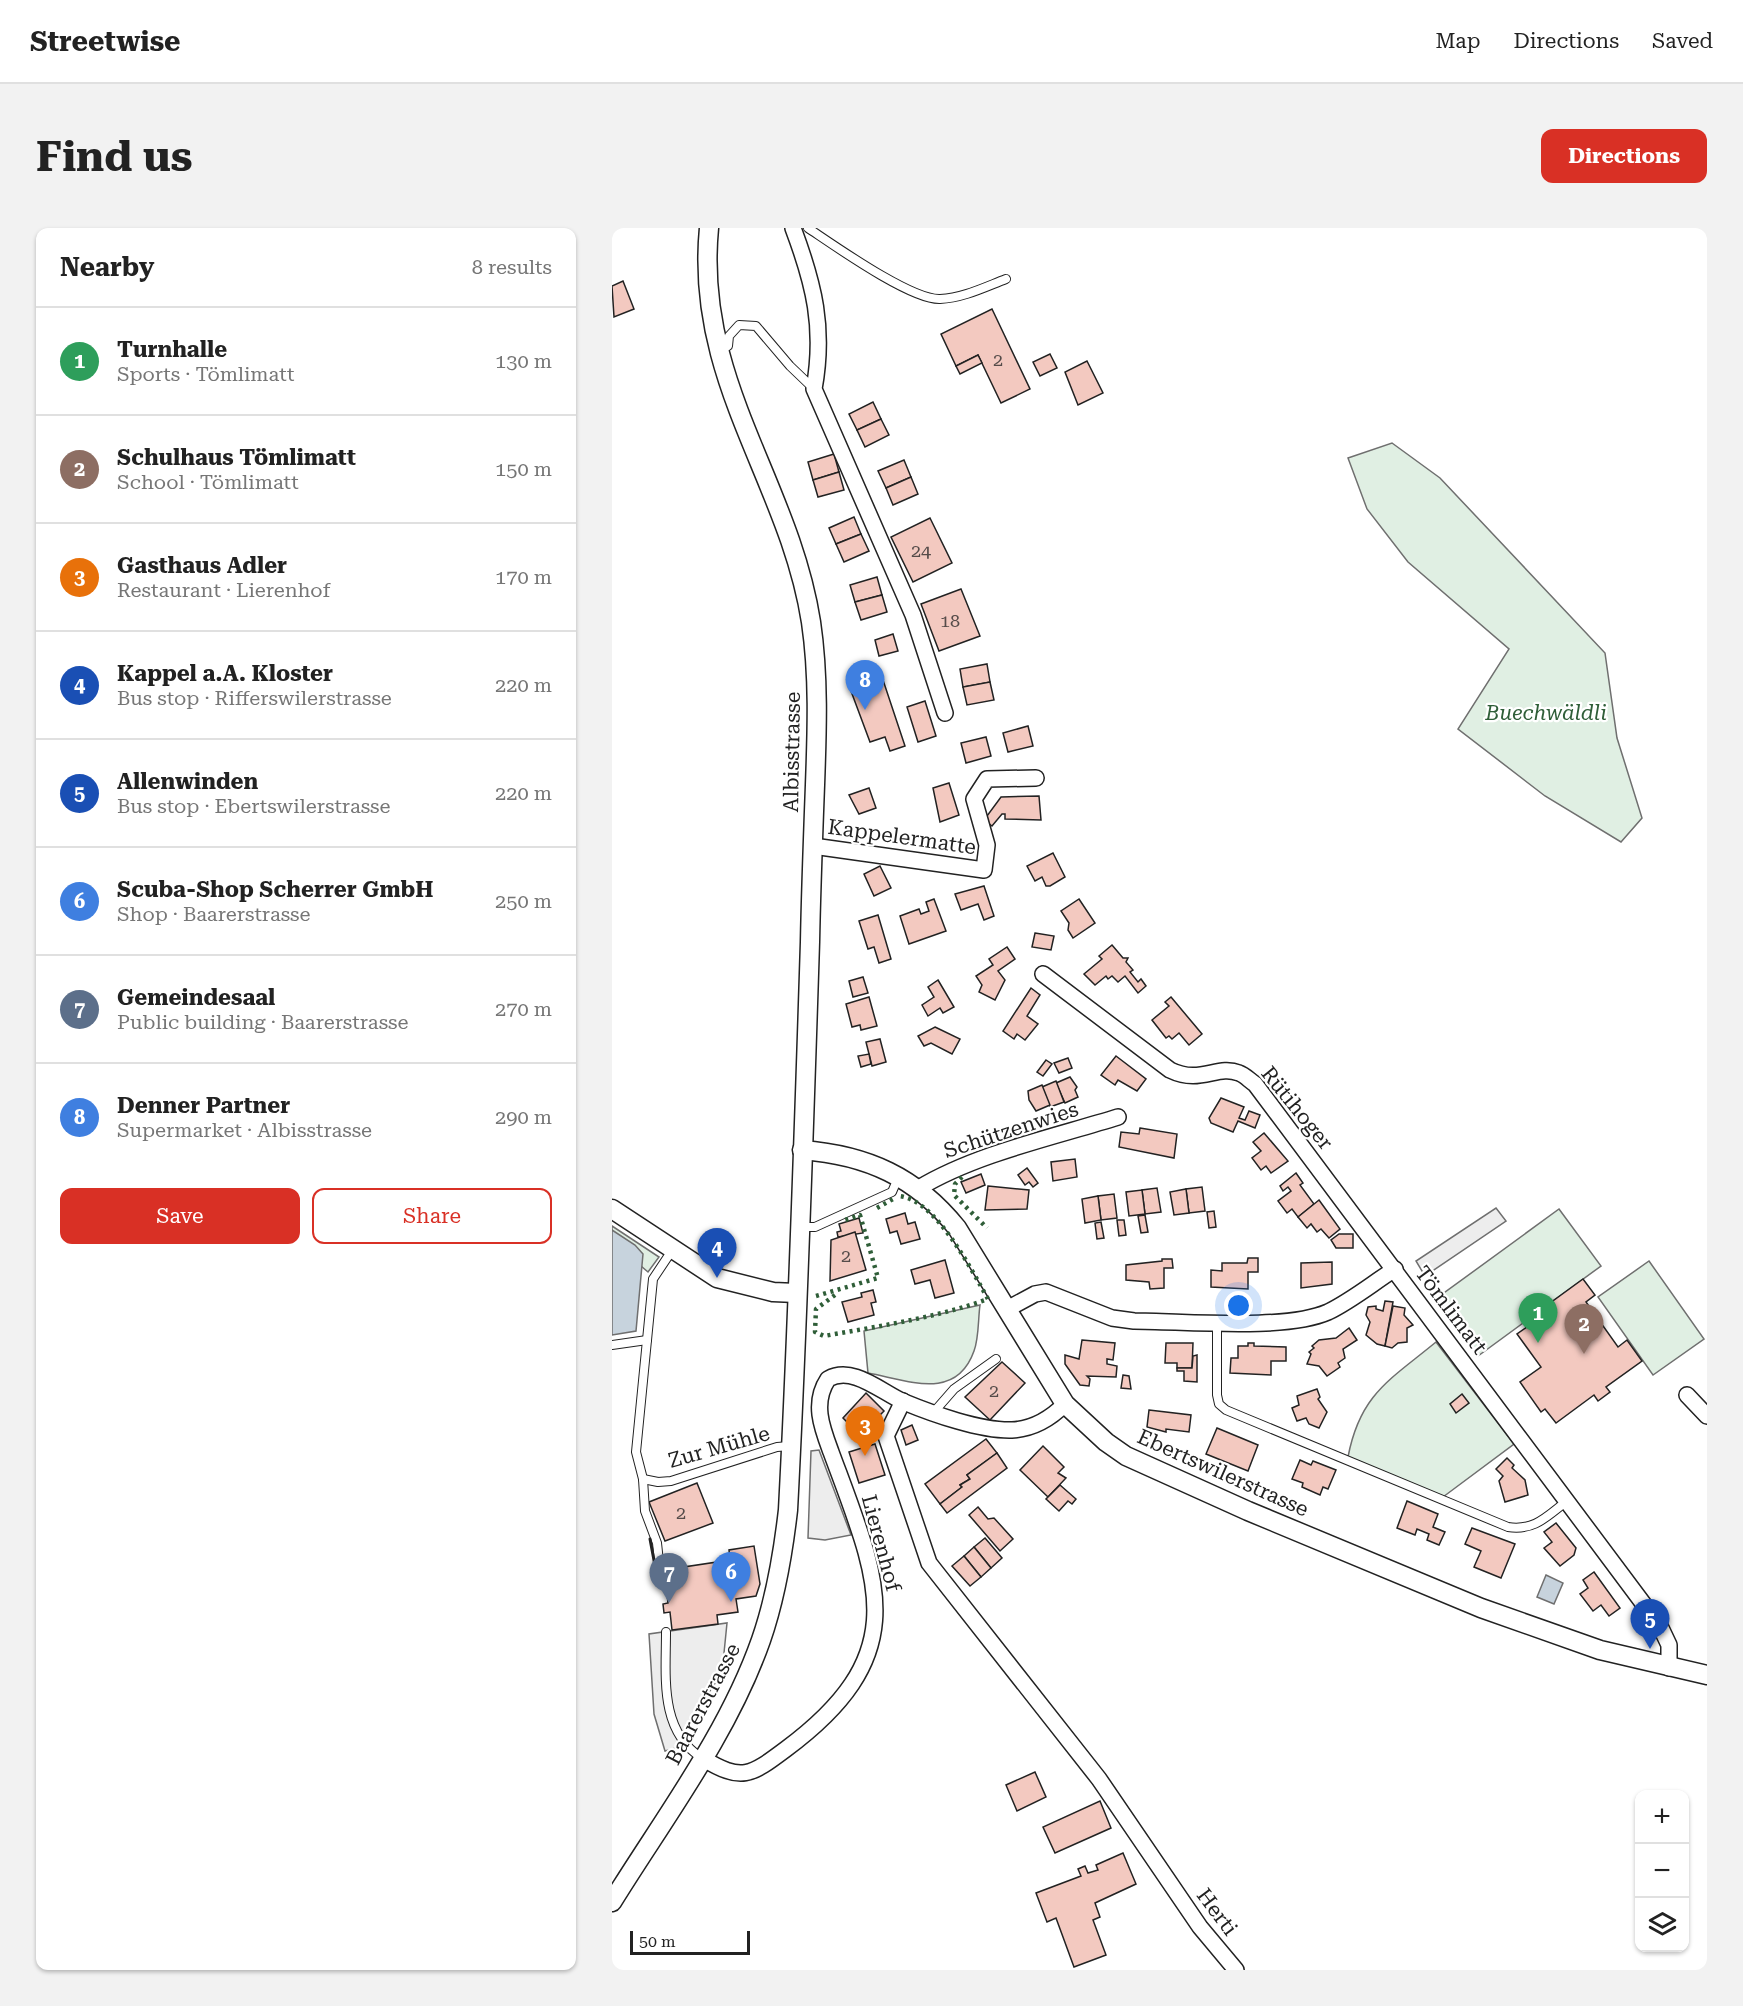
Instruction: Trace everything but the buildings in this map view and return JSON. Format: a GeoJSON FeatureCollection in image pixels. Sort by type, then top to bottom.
{"type":"FeatureCollection","features":[{"type":"Feature","properties":{"kind":"street","name":"Albisstrasse"},"geometry":{"type":"LineString","coordinates":[[709,228],[708,287],[718,352],[737,412],[794,553],[811,622],[817,706],[796,1293]]}},
{"type":"Feature","properties":{"kind":"street"},"geometry":{"type":"LineString","coordinates":[[793,228],[809,270],[819,320],[819,358],[814,389],[913,615],[945,713]]}},
{"type":"Feature","properties":{"kind":"street","name":"Kappelermatte"},"geometry":{"type":"LineString","coordinates":[[813,846],[831,846],[984,870],[987,845],[974,799],[987,779],[1036,778]]}},
{"type":"Feature","properties":{"kind":"street","name":"Rütihoger"},"geometry":{"type":"LineString","coordinates":[[1043,974],[1170,1070],[1185,1077],[1218,1072],[1238,1072],[1255,1084],[1395,1269]]}},
{"type":"Feature","properties":{"kind":"street","name":"Schützenwies"},"geometry":{"type":"LineString","coordinates":[[919,1188],[942,1174],[987,1157],[1118,1116]]}},
{"type":"Feature","properties":{"kind":"street","name":"Ebertswilerstrasse"},"geometry":{"type":"LineString","coordinates":[[802,1150],[870,1161],[919,1188],[939,1205],[957,1228],[1065,1404],[1099,1436],[1126,1456],[1248,1511],[1481,1608],[1600,1650],[1669,1668],[1707,1675]]}},
{"type":"Feature","properties":{"kind":"street"},"geometry":{"type":"LineString","coordinates":[[612,1209],[717,1278],[766,1291],[796,1293]]}},
{"type":"Feature","properties":{"kind":"street","name":"Tömlimatt"},"geometry":{"type":"LineString","coordinates":[[1007,1309],[1035,1294],[1046,1292],[1112,1318],[1134,1321],[1277,1323],[1301,1320],[1328,1312],[1395,1269],[1660,1626],[1669,1645],[1669,1668]]}},
{"type":"Feature","properties":{"kind":"street","name":"Baarerstrasse"},"geometry":{"type":"LineString","coordinates":[[612,1902],[702,1758],[744,1682],[771,1609],[782,1561],[791,1446],[796,1293]]}},
{"type":"Feature","properties":{"kind":"street","name":"Lierenhof"},"geometry":{"type":"LineString","coordinates":[[702,1758],[734,1774],[749,1773],[766,1764],[823,1719],[845,1695],[858,1675],[870,1648],[874,1630],[875,1595],[860,1530],[820,1420],[819,1397],[828,1379],[843,1374],[856,1376],[903,1401],[933,1413],[1012,1430],[1032,1426],[1048,1419],[1065,1404]]}},
{"type":"Feature","properties":{"kind":"street"},"geometry":{"type":"LineString","coordinates":[[1687,1395],[1707,1416]]}},
{"type":"Feature","properties":{"kind":"street","name":"Lierenhof"},"geometry":{"type":"LineString","coordinates":[[903,1401],[886,1436],[929,1563],[1099,1779],[1167,1878]]}},
{"type":"Feature","properties":{"kind":"street","name":"Herti"},"geometry":{"type":"LineString","coordinates":[[1167,1878],[1200,1927],[1236,1970]]}},
{"type":"Feature","properties":{"kind":"lane"},"geometry":{"type":"LineString","coordinates":[[808,228],[911,291],[939,299],[969,293],[1006,279]]}},
{"type":"Feature","properties":{"kind":"lane"},"geometry":{"type":"LineString","coordinates":[[718,352],[728,346],[729,336],[739,325],[756,326],[790,366],[814,389]]}},
{"type":"Feature","properties":{"kind":"lane"},"geometry":{"type":"LineString","coordinates":[[798,1227],[815,1227],[892,1192],[899,1177]]}},
{"type":"Feature","properties":{"kind":"lane","name":"Zur Mühle"},"geometry":{"type":"LineString","coordinates":[[673,1249],[653,1279],[636,1452],[643,1479],[657,1482],[671,1481],[777,1447],[791,1446]]}},
{"type":"Feature","properties":{"kind":"lane"},"geometry":{"type":"LineString","coordinates":[[1217,1322],[1217,1395],[1219,1404],[1226,1410],[1508,1527],[1523,1529],[1536,1524],[1568,1501]]}},
{"type":"Feature","properties":{"kind":"lane"},"geometry":{"type":"LineString","coordinates":[[612,1345],[647,1340]]}},
{"type":"Feature","properties":{"kind":"lane"},"geometry":{"type":"LineString","coordinates":[[933,1413],[954,1389],[996,1359]]}},
{"type":"Feature","properties":{"kind":"lane"},"geometry":{"type":"LineString","coordinates":[[643,1479],[645,1511],[657,1543],[660,1571]]}},
{"type":"Feature","properties":{"kind":"lane"},"geometry":{"type":"LineString","coordinates":[[666,1632],[666,1688],[672,1726],[690,1751],[702,1758]]}},
{"type":"Feature","properties":{"kind":"green space","name":"Buechwäldli"},"geometry":{"type":"Polygon","coordinates":[[[1392,443],[1440,478],[1605,653],[1617,738],[1642,818],[1621,842],[1545,796],[1458,729],[1509,649],[1408,562],[1367,509],[1348,458],[1392,443]]]}},
{"type":"Feature","properties":{"kind":"green space"},"geometry":{"type":"Polygon","coordinates":[[[1559,1209],[1601,1266],[1478,1356],[1437,1298],[1559,1209]]]}},
{"type":"Feature","properties":{"kind":"green space"},"geometry":{"type":"Polygon","coordinates":[[[612,1226],[659,1257],[648,1272],[612,1241],[612,1226]]]}},
{"type":"Feature","properties":{"kind":"green space"},"geometry":{"type":"Polygon","coordinates":[[[1649,1261],[1704,1339],[1653,1375],[1598,1297],[1649,1261]]]}},
{"type":"Feature","properties":{"kind":"green space"},"geometry":{"type":"Polygon","coordinates":[[[980,1305],[976,1346],[966,1367],[955,1377],[929,1384],[868,1373],[864,1331],[980,1305]]]}},
{"type":"Feature","properties":{"kind":"green space"},"geometry":{"type":"Polygon","coordinates":[[[1436,1342],[1514,1444],[1443,1497],[1348,1457],[1360,1418],[1369,1403],[1391,1378],[1436,1342]]]}},
{"type":"Feature","properties":{"kind":"shaded area"},"geometry":{"type":"Polygon","coordinates":[[[1496,1208],[1506,1221],[1425,1276],[1416,1261],[1496,1208]]]}},
{"type":"Feature","properties":{"kind":"shaded area"},"geometry":{"type":"Polygon","coordinates":[[[612,1230],[635,1245],[643,1254],[636,1331],[612,1335],[612,1230]]]}},
{"type":"Feature","properties":{"kind":"shaded area"},"geometry":{"type":"Polygon","coordinates":[[[819,1450],[851,1535],[825,1540],[808,1538],[811,1451],[819,1450]]]}},
{"type":"Feature","properties":{"kind":"shaded area"},"geometry":{"type":"Polygon","coordinates":[[[1546,1575],[1563,1583],[1554,1604],[1537,1597],[1546,1575]]]}},
{"type":"Feature","properties":{"kind":"shaded area"},"geometry":{"type":"Polygon","coordinates":[[[727,1623],[722,1673],[689,1722],[676,1748],[665,1751],[654,1714],[649,1634],[727,1623]]]}},
{"type":"Feature","properties":{"kind":"hedge"},"geometry":{"type":"LineString","coordinates":[[962,1177],[955,1184],[954,1195],[987,1228]]}},
{"type":"Feature","properties":{"kind":"hedge"},"geometry":{"type":"LineString","coordinates":[[835,1295],[816,1309],[815,1332],[824,1336],[928,1316],[988,1299],[962,1254],[938,1222],[912,1200],[898,1196]]}},
{"type":"Feature","properties":{"kind":"hedge"},"geometry":{"type":"LineString","coordinates":[[877,1208],[893,1199]]}},
{"type":"Feature","properties":{"kind":"hedge"},"geometry":{"type":"LineString","coordinates":[[816,1296],[878,1278],[860,1215],[842,1221]]}},
{"type":"Feature","properties":{"kind":"wall"},"geometry":{"type":"LineString","coordinates":[[650,1539],[656,1571]]}},
{"type":"Feature","properties":{"kind":"place","name":"Denner Partner"},"geometry":{"type":"Point","coordinates":[865,710]}},
{"type":"Feature","properties":{"kind":"place","name":"Kappel a.A. Kloster"},"geometry":{"type":"Point","coordinates":[717,1278]}},
{"type":"Feature","properties":{"kind":"place","name":"Turnhalle"},"geometry":{"type":"Point","coordinates":[1538,1343]}},
{"type":"Feature","properties":{"kind":"place","name":"Schulhaus Tömlimatt"},"geometry":{"type":"Point","coordinates":[1584,1354]}},
{"type":"Feature","properties":{"kind":"place","name":"Gasthaus Adler"},"geometry":{"type":"Point","coordinates":[865,1456]}},
{"type":"Feature","properties":{"kind":"place","name":"Scuba-Shop Scherrer GmbH"},"geometry":{"type":"Point","coordinates":[731,1602]}},
{"type":"Feature","properties":{"kind":"place","name":"Gemeindesaal"},"geometry":{"type":"Point","coordinates":[669,1603]}},
{"type":"Feature","properties":{"kind":"place","name":"Allenwinden"},"geometry":{"type":"Point","coordinates":[1650,1649]}}]}
